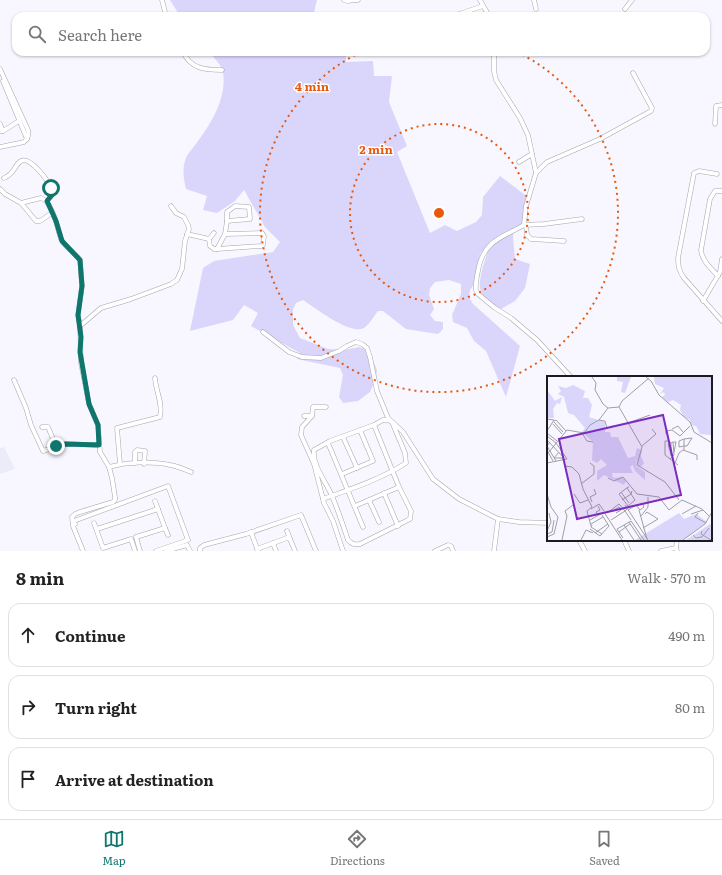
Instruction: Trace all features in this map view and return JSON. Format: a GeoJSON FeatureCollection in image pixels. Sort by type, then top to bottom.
{"type":"FeatureCollection","features":[{"type":"Feature","properties":{"kind":"street"},"geometry":{"type":"LineString","coordinates":[[162,0],[165,12]]}},
{"type":"Feature","properties":{"kind":"street"},"geometry":{"type":"LineString","coordinates":[[344,0],[358,0]]}},
{"type":"Feature","properties":{"kind":"street"},"geometry":{"type":"LineString","coordinates":[[480,0],[487,12]]}},
{"type":"Feature","properties":{"kind":"street"},"geometry":{"type":"LineString","coordinates":[[534,0],[536,9]]}},
{"type":"Feature","properties":{"kind":"street"},"geometry":{"type":"LineString","coordinates":[[625,9],[632,0]]}},
{"type":"Feature","properties":{"kind":"street"},"geometry":{"type":"LineString","coordinates":[[465,12],[483,6]]}},
{"type":"Feature","properties":{"kind":"street"},"geometry":{"type":"LineString","coordinates":[[184,56],[195,66],[210,70],[222,70]]}},
{"type":"Feature","properties":{"kind":"street"},"geometry":{"type":"LineString","coordinates":[[494,56],[494,71],[496,80],[520,118],[528,134],[536,173]]}},
{"type":"Feature","properties":{"kind":"street"},"geometry":{"type":"LineString","coordinates":[[0,69],[1,75],[27,139]]}},
{"type":"Feature","properties":{"kind":"street"},"geometry":{"type":"LineString","coordinates":[[564,241],[531,239],[528,237],[525,225],[526,206],[536,173],[547,162],[593,142],[651,111],[652,108],[633,73]]}},
{"type":"Feature","properties":{"kind":"street"},"geometry":{"type":"LineString","coordinates":[[1,75],[28,130],[27,139]]}},
{"type":"Feature","properties":{"kind":"street"},"geometry":{"type":"LineString","coordinates":[[716,124],[716,108],[718,106],[722,106]]}},
{"type":"Feature","properties":{"kind":"street"},"geometry":{"type":"LineString","coordinates":[[0,124],[1,131],[20,121]]}},
{"type":"Feature","properties":{"kind":"street"},"geometry":{"type":"LineString","coordinates":[[0,147],[20,143],[27,139]]}},
{"type":"Feature","properties":{"kind":"street"},"geometry":{"type":"LineString","coordinates":[[519,162],[532,154]]}},
{"type":"Feature","properties":{"kind":"street"},"geometry":{"type":"LineString","coordinates":[[4,178],[10,176],[20,162],[28,160],[40,172],[51,188],[52,195],[47,201]]}},
{"type":"Feature","properties":{"kind":"street"},"geometry":{"type":"LineString","coordinates":[[717,174],[699,171],[694,173],[678,258],[680,272],[691,287],[722,321]]}},
{"type":"Feature","properties":{"kind":"street"},"geometry":{"type":"LineString","coordinates":[[0,189],[5,194],[21,203],[36,221],[40,221],[52,213]]}},
{"type":"Feature","properties":{"kind":"street"},"geometry":{"type":"LineString","coordinates":[[719,279],[702,256],[702,250],[710,199],[715,191],[722,191]]}},
{"type":"Feature","properties":{"kind":"street"},"geometry":{"type":"LineString","coordinates":[[21,203],[41,198],[47,201],[56,221],[62,241],[80,260],[82,286],[78,315],[80,326],[81,363],[89,404],[98,425],[100,452],[109,467],[114,490],[114,500],[108,504],[75,514],[72,517],[73,526],[84,551]]}},
{"type":"Feature","properties":{"kind":"street"},"geometry":{"type":"LineString","coordinates":[[80,326],[101,308],[131,299],[171,284],[176,280],[182,269],[188,225],[184,217],[176,213],[171,206]]}},
{"type":"Feature","properties":{"kind":"street"},"geometry":{"type":"LineString","coordinates":[[217,249],[225,234],[227,221],[226,214],[234,207],[247,206],[250,208],[251,218],[249,220],[227,221]]}},
{"type":"Feature","properties":{"kind":"street"},"geometry":{"type":"LineString","coordinates":[[570,376],[537,340],[511,318],[495,308],[478,294],[476,290],[480,260],[488,246],[525,225],[582,219]]}},
{"type":"Feature","properties":{"kind":"street"},"geometry":{"type":"LineString","coordinates":[[209,239],[214,233]]}},
{"type":"Feature","properties":{"kind":"street"},"geometry":{"type":"LineString","coordinates":[[209,239],[211,247],[214,249],[264,245],[264,236],[262,233],[225,234]]}},
{"type":"Feature","properties":{"kind":"street"},"geometry":{"type":"LineString","coordinates":[[187,234],[209,239]]}},
{"type":"Feature","properties":{"kind":"street"},"geometry":{"type":"LineString","coordinates":[[703,301],[719,279],[722,259]]}},
{"type":"Feature","properties":{"kind":"street"},"geometry":{"type":"LineString","coordinates":[[263,332],[290,352],[302,357],[321,358],[356,342],[362,344],[367,348],[377,391],[388,418],[403,432],[432,479],[459,499],[498,519],[510,522],[547,523]]}},
{"type":"Feature","properties":{"kind":"street"},"geometry":{"type":"LineString","coordinates":[[120,464],[116,428],[160,417],[162,407],[155,378]]}},
{"type":"Feature","properties":{"kind":"street"},"geometry":{"type":"LineString","coordinates":[[14,380],[41,450],[44,451],[66,444],[99,445]]}},
{"type":"Feature","properties":{"kind":"street"},"geometry":{"type":"LineString","coordinates":[[326,407],[314,407],[312,416],[302,427],[301,435],[314,464],[323,498],[333,521],[343,551]]}},
{"type":"Feature","properties":{"kind":"street"},"geometry":{"type":"LineString","coordinates":[[304,416],[312,416]]}},
{"type":"Feature","properties":{"kind":"street"},"geometry":{"type":"LineString","coordinates":[[323,498],[332,496],[393,472],[406,463],[406,459],[392,422],[388,420],[383,420],[328,443],[314,450],[314,455],[317,467],[332,496],[348,540],[351,543],[356,545],[360,544],[410,519],[411,513],[399,487],[393,472],[374,425]]}},
{"type":"Feature","properties":{"kind":"street"},"geometry":{"type":"LineString","coordinates":[[42,427],[48,427],[56,446]]}},
{"type":"Feature","properties":{"kind":"street"},"geometry":{"type":"LineString","coordinates":[[342,474],[373,461],[360,430]]}},
{"type":"Feature","properties":{"kind":"street"},"geometry":{"type":"LineString","coordinates":[[343,437],[357,468]]}},
{"type":"Feature","properties":{"kind":"street"},"geometry":{"type":"LineString","coordinates":[[328,443],[363,526]]}},
{"type":"Feature","properties":{"kind":"street"},"geometry":{"type":"LineString","coordinates":[[135,464],[135,452],[137,450],[145,452],[144,464]]}},
{"type":"Feature","properties":{"kind":"street"},"geometry":{"type":"LineString","coordinates":[[109,467],[120,464],[170,465],[191,472]]}},
{"type":"Feature","properties":{"kind":"street"},"geometry":{"type":"LineString","coordinates":[[84,551],[74,521],[168,486],[188,540],[156,551]]}},
{"type":"Feature","properties":{"kind":"street"},"geometry":{"type":"LineString","coordinates":[[355,506],[399,487]]}},
{"type":"Feature","properties":{"kind":"street"},"geometry":{"type":"LineString","coordinates":[[384,494],[398,526]]}},
{"type":"Feature","properties":{"kind":"street"},"geometry":{"type":"LineString","coordinates":[[369,500],[379,522]]}},
{"type":"Feature","properties":{"kind":"street"},"geometry":{"type":"LineString","coordinates":[[155,501],[168,535]]}},
{"type":"Feature","properties":{"kind":"street"},"geometry":{"type":"LineString","coordinates":[[97,530],[158,509]]}},
{"type":"Feature","properties":{"kind":"street"},"geometry":{"type":"LineString","coordinates":[[200,551],[200,548],[204,545],[251,532],[301,515],[316,551]]}},
{"type":"Feature","properties":{"kind":"street"},"geometry":{"type":"LineString","coordinates":[[494,551],[498,519]]}},
{"type":"Feature","properties":{"kind":"street"},"geometry":{"type":"LineString","coordinates":[[94,523],[104,549],[165,528]]}},
{"type":"Feature","properties":{"kind":"street"},"geometry":{"type":"LineString","coordinates":[[287,531],[295,551]]}},
{"type":"Feature","properties":{"kind":"street"},"geometry":{"type":"LineString","coordinates":[[251,532],[257,550],[287,538],[290,539]]}},
{"type":"Feature","properties":{"kind":"street"},"geometry":{"type":"LineString","coordinates":[[136,538],[140,551]]}},
{"type":"Feature","properties":{"kind":"street"},"geometry":{"type":"LineString","coordinates":[[131,539],[135,551]]}},
{"type":"Feature","properties":{"kind":"street"},"geometry":{"type":"LineString","coordinates":[[580,541],[585,551]]}},
{"type":"Feature","properties":{"kind":"street"},"geometry":{"type":"LineString","coordinates":[[624,541],[628,551]]}},
{"type":"Feature","properties":{"kind":"street"},"geometry":{"type":"LineString","coordinates":[[273,543],[276,551]]}},
{"type":"Feature","properties":{"kind":"street"},"geometry":{"type":"LineString","coordinates":[[166,551],[187,545],[190,551]]}},
{"type":"Feature","properties":{"kind":"street"},"geometry":{"type":"LineString","coordinates":[[435,551],[448,545],[451,546],[453,551]]}},
{"type":"Feature","properties":{"kind":"street"},"geometry":{"type":"LineString","coordinates":[[661,551],[676,550]]}},
{"type":"Feature","properties":{"kind":"shaded area"},"geometry":{"type":"Polygon","coordinates":[[[170,0],[317,0],[314,12],[178,12],[170,0]]]}},
{"type":"Feature","properties":{"kind":"shaded area"},"geometry":{"type":"Polygon","coordinates":[[[213,56],[346,56],[346,62],[373,61],[374,76],[392,76],[389,102],[407,146],[397,152],[430,233],[445,225],[457,231],[476,222],[482,215],[483,197],[500,176],[529,198],[523,224],[514,230],[513,237],[515,259],[530,264],[525,288],[515,301],[501,309],[491,303],[483,295],[480,278],[490,244],[480,254],[474,284],[470,290],[469,297],[473,304],[520,346],[506,397],[486,351],[474,341],[467,328],[453,322],[452,315],[461,294],[461,284],[449,280],[435,282],[430,288],[429,295],[434,309],[430,315],[435,321],[443,322],[443,329],[438,334],[406,329],[383,311],[378,311],[366,327],[358,329],[351,328],[333,320],[303,300],[296,303],[293,309],[293,325],[300,338],[328,349],[344,350],[359,347],[366,350],[371,356],[377,370],[376,378],[370,392],[358,401],[343,403],[339,397],[343,375],[340,368],[297,359],[300,353],[251,326],[258,313],[244,305],[233,320],[190,331],[203,268],[214,261],[273,252],[280,242],[265,227],[244,190],[235,201],[217,213],[203,210],[207,196],[186,189],[183,172],[186,159],[203,134],[221,100],[224,81],[221,66],[213,56]]]}},
{"type":"Feature","properties":{"kind":"shaded area"},"geometry":{"type":"Polygon","coordinates":[[[4,447],[15,469],[0,474],[0,448],[4,447]]]}},
{"type":"Feature","properties":{"kind":"route"},"geometry":{"type":"LineString","coordinates":[[51,188],[52,195],[47,201],[56,221],[62,241],[80,260],[82,286],[78,315],[81,337],[79,347],[89,404],[97,420],[99,445],[66,444],[56,446]]}}]}
